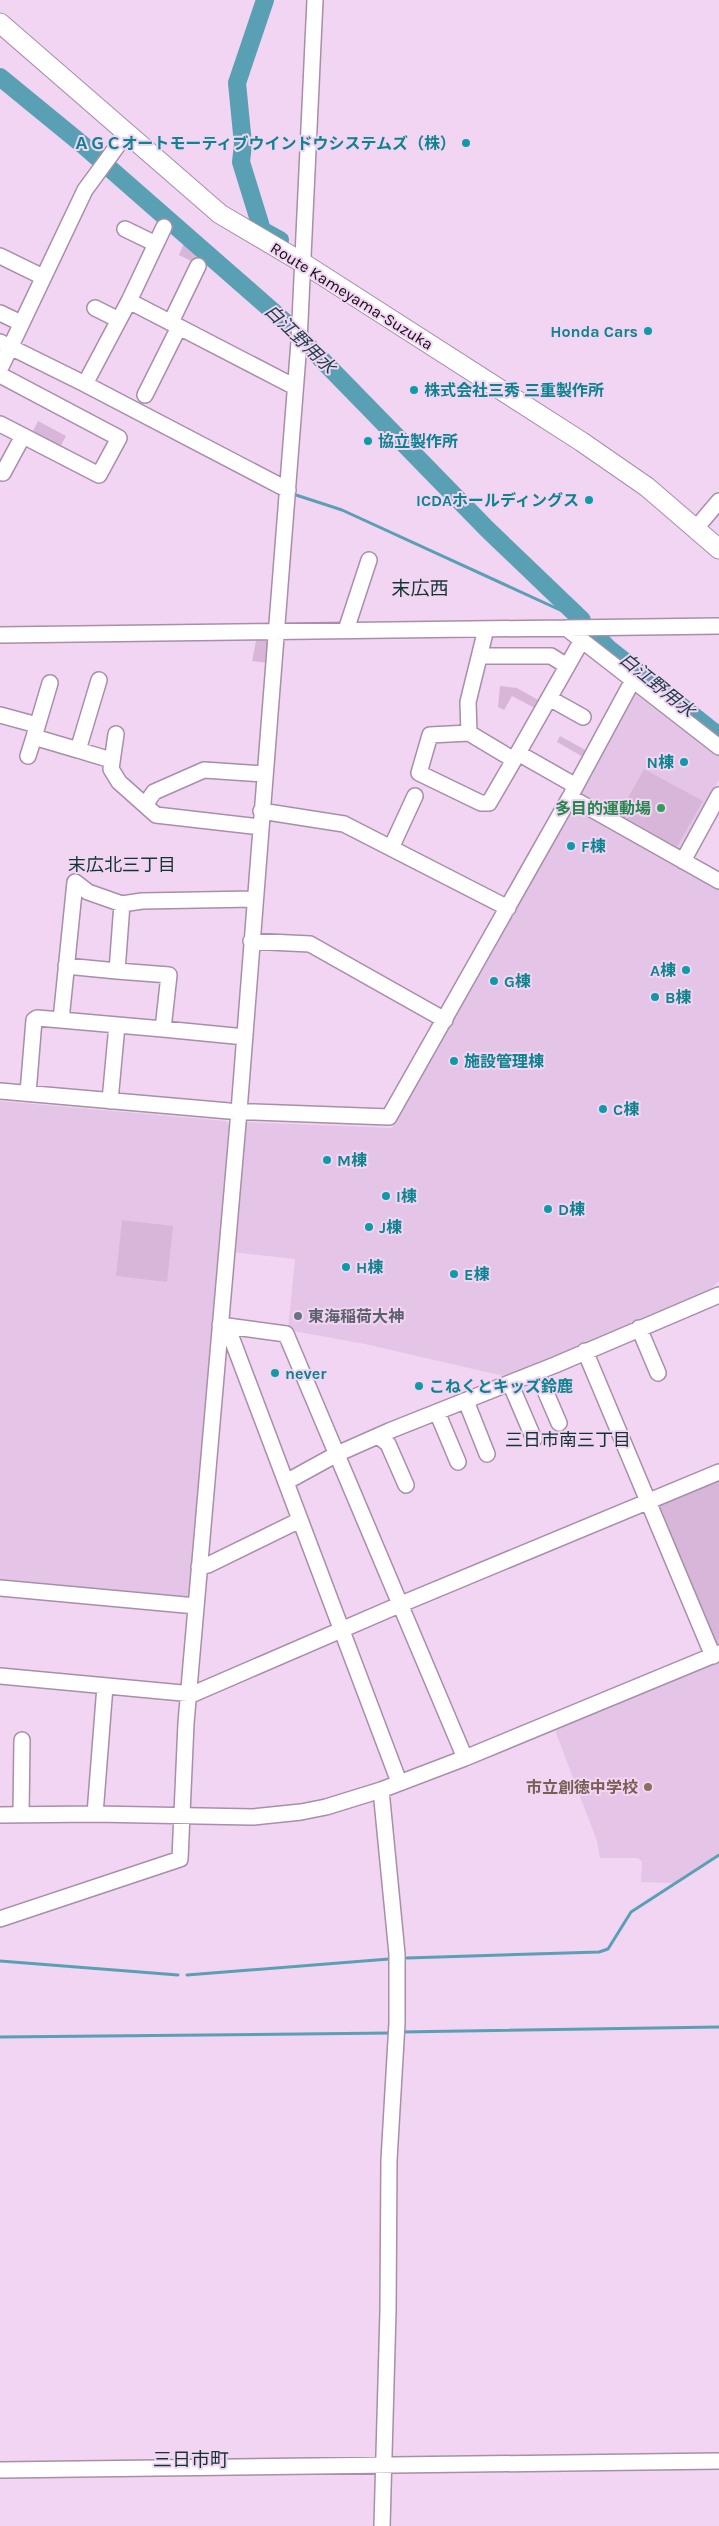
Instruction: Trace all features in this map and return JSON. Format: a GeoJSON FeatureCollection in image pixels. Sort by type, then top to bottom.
{"type":"FeatureCollection","features":[{"type":"Feature","properties":{"kind":"main road","name":"Route Kameyama-Suzuka"},"geometry":{"type":"LineString","coordinates":[[0,23],[220,214],[303,263],[590,447],[647,487],[697,527],[719,549]]}},
{"type":"Feature","properties":{"kind":"street"},"geometry":{"type":"LineString","coordinates":[[0,1919],[180,1859],[189,1694],[199,1567],[223,1325],[254,899],[288,490],[303,263],[315,0]]}},
{"type":"Feature","properties":{"kind":"street"},"geometry":{"type":"LineString","coordinates":[[0,369],[5,348],[21,323],[85,190],[126,134]]}},
{"type":"Feature","properties":{"kind":"street"},"geometry":{"type":"LineString","coordinates":[[86,384],[120,320],[164,227]]}},
{"type":"Feature","properties":{"kind":"street"},"geometry":{"type":"LineString","coordinates":[[125,229],[156,244]]}},
{"type":"Feature","properties":{"kind":"street"},"geometry":{"type":"LineString","coordinates":[[0,256],[43,277]]}},
{"type":"Feature","properties":{"kind":"street"},"geometry":{"type":"LineString","coordinates":[[145,395],[198,266]]}},
{"type":"Feature","properties":{"kind":"street"},"geometry":{"type":"LineString","coordinates":[[129,301],[295,387]]}},
{"type":"Feature","properties":{"kind":"street"},"geometry":{"type":"LineString","coordinates":[[95,308],[120,320]]}},
{"type":"Feature","properties":{"kind":"street"},"geometry":{"type":"LineString","coordinates":[[0,313],[21,323]]}},
{"type":"Feature","properties":{"kind":"street"},"geometry":{"type":"LineString","coordinates":[[5,348],[86,384],[288,490]]}},
{"type":"Feature","properties":{"kind":"street"},"geometry":{"type":"LineString","coordinates":[[0,375],[119,438],[99,475],[0,424]]}},
{"type":"Feature","properties":{"kind":"street"},"geometry":{"type":"LineString","coordinates":[[2,473],[23,436]]}},
{"type":"Feature","properties":{"kind":"street"},"geometry":{"type":"LineString","coordinates":[[697,527],[719,501]]}},
{"type":"Feature","properties":{"kind":"street"},"geometry":{"type":"LineString","coordinates":[[346,630],[369,560]]}},
{"type":"Feature","properties":{"kind":"street"},"geometry":{"type":"LineString","coordinates":[[0,634],[719,626]]}},
{"type":"Feature","properties":{"kind":"street"},"geometry":{"type":"LineString","coordinates":[[566,628],[719,747]]}},
{"type":"Feature","properties":{"kind":"street"},"geometry":{"type":"LineString","coordinates":[[469,733],[468,702],[486,629]]}},
{"type":"Feature","properties":{"kind":"street"},"geometry":{"type":"LineString","coordinates":[[582,640],[566,666],[550,698],[516,756],[489,803],[481,803],[419,773],[430,735],[469,733],[516,756],[683,861],[719,881]]}},
{"type":"Feature","properties":{"kind":"street"},"geometry":{"type":"LineString","coordinates":[[480,656],[551,656],[566,666]]}},
{"type":"Feature","properties":{"kind":"street"},"geometry":{"type":"LineString","coordinates":[[78,750],[100,680]]}},
{"type":"Feature","properties":{"kind":"street"},"geometry":{"type":"LineString","coordinates":[[0,1091],[239,1112],[390,1117],[508,908],[633,680]]}},
{"type":"Feature","properties":{"kind":"street"},"geometry":{"type":"LineString","coordinates":[[28,756],[50,683]]}},
{"type":"Feature","properties":{"kind":"street"},"geometry":{"type":"LineString","coordinates":[[550,698],[583,717]]}},
{"type":"Feature","properties":{"kind":"street"},"geometry":{"type":"LineString","coordinates":[[0,715],[78,750],[111,760]]}},
{"type":"Feature","properties":{"kind":"street"},"geometry":{"type":"LineString","coordinates":[[116,734],[110,769],[119,782],[156,815],[260,827]]}},
{"type":"Feature","properties":{"kind":"street"},"geometry":{"type":"LineString","coordinates":[[145,805],[154,792],[204,770],[264,774]]}},
{"type":"Feature","properties":{"kind":"street"},"geometry":{"type":"LineString","coordinates":[[683,861],[719,795]]}},
{"type":"Feature","properties":{"kind":"street"},"geometry":{"type":"LineString","coordinates":[[391,848],[414,796]]}},
{"type":"Feature","properties":{"kind":"street"},"geometry":{"type":"LineString","coordinates":[[261,811],[344,824],[508,908]]}},
{"type":"Feature","properties":{"kind":"street"},"geometry":{"type":"LineString","coordinates":[[60,1020],[75,882],[88,892],[122,904],[142,901],[254,899]]}},
{"type":"Feature","properties":{"kind":"street"},"geometry":{"type":"LineString","coordinates":[[117,971],[122,904]]}},
{"type":"Feature","properties":{"kind":"street"},"geometry":{"type":"LineString","coordinates":[[251,941],[310,944],[445,1020]]}},
{"type":"Feature","properties":{"kind":"street"},"geometry":{"type":"LineString","coordinates":[[66,966],[169,975],[163,1029]]}},
{"type":"Feature","properties":{"kind":"street"},"geometry":{"type":"LineString","coordinates":[[28,1093],[34,1020],[37,1018],[245,1038]]}},
{"type":"Feature","properties":{"kind":"street"},"geometry":{"type":"LineString","coordinates":[[110,1100],[117,1025]]}},
{"type":"Feature","properties":{"kind":"street"},"geometry":{"type":"LineString","coordinates":[[286,1482],[336,1454],[719,1295]]}},
{"type":"Feature","properties":{"kind":"street"},"geometry":{"type":"LineString","coordinates":[[223,1325],[286,1334],[465,1758]]}},
{"type":"Feature","properties":{"kind":"street"},"geometry":{"type":"LineString","coordinates":[[223,1325],[343,1629],[399,1782]]}},
{"type":"Feature","properties":{"kind":"street"},"geometry":{"type":"LineString","coordinates":[[639,1328],[658,1373]]}},
{"type":"Feature","properties":{"kind":"street"},"geometry":{"type":"LineString","coordinates":[[0,1815],[95,1814],[253,1817],[301,1812],[345,1802],[381,1790],[465,1758],[716,1654],[648,1502],[585,1351]]}},
{"type":"Feature","properties":{"kind":"street"},"geometry":{"type":"LineString","coordinates":[[537,1372],[558,1423]]}},
{"type":"Feature","properties":{"kind":"street"},"geometry":{"type":"LineString","coordinates":[[510,1383],[534,1439]]}},
{"type":"Feature","properties":{"kind":"street"},"geometry":{"type":"LineString","coordinates":[[466,1401],[487,1454]]}},
{"type":"Feature","properties":{"kind":"street"},"geometry":{"type":"LineString","coordinates":[[437,1412],[458,1462]]}},
{"type":"Feature","properties":{"kind":"street"},"geometry":{"type":"LineString","coordinates":[[378,1436],[388,1444],[406,1485]]}},
{"type":"Feature","properties":{"kind":"street"},"geometry":{"type":"LineString","coordinates":[[0,1676],[189,1694],[719,1472]]}},
{"type":"Feature","properties":{"kind":"street"},"geometry":{"type":"LineString","coordinates":[[199,1567],[208,1565],[300,1520]]}},
{"type":"Feature","properties":{"kind":"street"},"geometry":{"type":"LineString","coordinates":[[0,1588],[196,1606]]}},
{"type":"Feature","properties":{"kind":"street"},"geometry":{"type":"LineString","coordinates":[[95,1814],[105,1686]]}},
{"type":"Feature","properties":{"kind":"street"},"geometry":{"type":"LineString","coordinates":[[21,1815],[22,1740]]}},
{"type":"Feature","properties":{"kind":"street"},"geometry":{"type":"LineString","coordinates":[[381,1790],[397,1954],[397,2031],[389,2160],[388,2312],[382,2526]]}},
{"type":"Feature","properties":{"kind":"street"},"geometry":{"type":"LineString","coordinates":[[0,2470],[719,2461]]}},
{"type":"Feature","properties":{"kind":"shaded area"},"geometry":{"type":"Polygon","coordinates":[[[185,241],[207,260],[203,267],[179,255],[185,241]]]}},
{"type":"Feature","properties":{"kind":"shaded area"},"geometry":{"type":"Polygon","coordinates":[[[38,421],[66,436],[59,449],[31,435],[38,421]]]}},
{"type":"Feature","properties":{"kind":"shaded area"},"geometry":{"type":"Polygon","coordinates":[[[257,636],[270,638],[269,663],[252,661],[257,636]]]}},
{"type":"Feature","properties":{"kind":"shaded area"},"geometry":{"type":"Polygon","coordinates":[[[500,686],[517,688],[540,701],[535,708],[512,696],[504,710],[498,707],[500,686]]]}},
{"type":"Feature","properties":{"kind":"shaded area"},"geometry":{"type":"Polygon","coordinates":[[[640,691],[719,753],[719,780],[681,847],[677,849],[581,796],[579,791],[633,692],[640,691]]]}},
{"type":"Feature","properties":{"kind":"shaded area"},"geometry":{"type":"Polygon","coordinates":[[[560,736],[589,752],[585,758],[557,742],[560,736]]]}},
{"type":"Feature","properties":{"kind":"shaded area","name":"多目的運動場"},"geometry":{"type":"Polygon","coordinates":[[[644,769],[703,801],[677,847],[619,814],[644,769]]]}},
{"type":"Feature","properties":{"kind":"shaded area"},"geometry":{"type":"Polygon","coordinates":[[[580,813],[719,888],[719,1281],[701,1299],[512,1378],[365,1344],[288,1330],[295,1259],[231,1252],[244,1122],[392,1128],[515,912],[568,814],[580,813]]]}},
{"type":"Feature","properties":{"kind":"shaded area"},"geometry":{"type":"Polygon","coordinates":[[[0,1101],[226,1121],[231,1127],[193,1595],[185,1600],[0,1583],[0,1101]]]}},
{"type":"Feature","properties":{"kind":"shaded area"},"geometry":{"type":"Polygon","coordinates":[[[122,1220],[173,1226],[167,1282],[116,1276],[122,1220]]]}},
{"type":"Feature","properties":{"kind":"shaded area"},"geometry":{"type":"Polygon","coordinates":[[[719,1475],[719,1648],[714,1650],[652,1502],[719,1475]]]}},
{"type":"Feature","properties":{"kind":"shaded area","name":"市立創徳中学校"},"geometry":{"type":"Polygon","coordinates":[[[719,1662],[719,1853],[674,1883],[641,1882],[642,1862],[638,1858],[600,1858],[597,1841],[556,1733],[557,1729],[719,1662]]]}},
{"type":"Feature","properties":{"kind":"waterway","name":"白江野用水"},"geometry":{"type":"LineString","coordinates":[[265,0],[237,83],[243,144],[241,162],[262,230],[280,240]]}},
{"type":"Feature","properties":{"kind":"waterway","name":"白江野用水"},"geometry":{"type":"LineString","coordinates":[[0,77],[83,145],[285,322],[487,529],[582,620]]}},
{"type":"Feature","properties":{"kind":"waterway"},"geometry":{"type":"LineString","coordinates":[[296,495],[342,510],[582,620]]}},
{"type":"Feature","properties":{"kind":"waterway","name":"白江野用水"},"geometry":{"type":"LineString","coordinates":[[596,635],[608,648],[719,736]]}},
{"type":"Feature","properties":{"kind":"waterway"},"geometry":{"type":"LineString","coordinates":[[407,1958],[599,1952],[608,1949],[631,1912],[719,1855]]}},
{"type":"Feature","properties":{"kind":"waterway"},"geometry":{"type":"LineString","coordinates":[[187,1975],[389,1959]]}},
{"type":"Feature","properties":{"kind":"waterway"},"geometry":{"type":"LineString","coordinates":[[0,1961],[178,1975]]}},
{"type":"Feature","properties":{"kind":"waterway"},"geometry":{"type":"LineString","coordinates":[[400,2032],[719,2027]]}},
{"type":"Feature","properties":{"kind":"waterway"},"geometry":{"type":"LineString","coordinates":[[0,2037],[391,2033]]}},
{"type":"Feature","properties":{"kind":"place","name":"ＡＧＣオートモーティブウインドウシステムズ（株）"},"geometry":{"type":"Point","coordinates":[466,143]}},
{"type":"Feature","properties":{"kind":"place","name":"Honda Cars"},"geometry":{"type":"Point","coordinates":[648,331]}},
{"type":"Feature","properties":{"kind":"place","name":"株式会社三秀 三重製作所"},"geometry":{"type":"Point","coordinates":[414,390]}},
{"type":"Feature","properties":{"kind":"place","name":"協立製作所"},"geometry":{"type":"Point","coordinates":[368,441]}},
{"type":"Feature","properties":{"kind":"place","name":"ICDAホールディングス"},"geometry":{"type":"Point","coordinates":[589,500]}},
{"type":"Feature","properties":{"kind":"place","name":"N棟"},"geometry":{"type":"Point","coordinates":[684,762]}},
{"type":"Feature","properties":{"kind":"place","name":"多目的運動場"},"geometry":{"type":"Point","coordinates":[661,808]}},
{"type":"Feature","properties":{"kind":"place","name":"F棟"},"geometry":{"type":"Point","coordinates":[571,846]}},
{"type":"Feature","properties":{"kind":"place","name":"A棟"},"geometry":{"type":"Point","coordinates":[686,970]}},
{"type":"Feature","properties":{"kind":"place","name":"G棟"},"geometry":{"type":"Point","coordinates":[494,981]}},
{"type":"Feature","properties":{"kind":"place","name":"B棟"},"geometry":{"type":"Point","coordinates":[655,997]}},
{"type":"Feature","properties":{"kind":"place","name":"施設管理棟"},"geometry":{"type":"Point","coordinates":[454,1061]}},
{"type":"Feature","properties":{"kind":"place","name":"C棟"},"geometry":{"type":"Point","coordinates":[603,1109]}},
{"type":"Feature","properties":{"kind":"place","name":"M棟"},"geometry":{"type":"Point","coordinates":[327,1160]}},
{"type":"Feature","properties":{"kind":"place","name":"I棟"},"geometry":{"type":"Point","coordinates":[386,1196]}},
{"type":"Feature","properties":{"kind":"place","name":"D棟"},"geometry":{"type":"Point","coordinates":[548,1209]}},
{"type":"Feature","properties":{"kind":"place","name":"J棟"},"geometry":{"type":"Point","coordinates":[369,1227]}},
{"type":"Feature","properties":{"kind":"place","name":"H棟"},"geometry":{"type":"Point","coordinates":[346,1267]}},
{"type":"Feature","properties":{"kind":"place","name":"E棟"},"geometry":{"type":"Point","coordinates":[454,1274]}},
{"type":"Feature","properties":{"kind":"place","name":"東海稲荷大神"},"geometry":{"type":"Point","coordinates":[298,1316]}},
{"type":"Feature","properties":{"kind":"place","name":"never"},"geometry":{"type":"Point","coordinates":[275,1373]}},
{"type":"Feature","properties":{"kind":"place","name":"こねくとキッズ鈴鹿"},"geometry":{"type":"Point","coordinates":[419,1386]}},
{"type":"Feature","properties":{"kind":"place","name":"市立創徳中学校"},"geometry":{"type":"Point","coordinates":[648,1787]}},
{"type":"Feature","properties":{"kind":"district","name":"末広西"},"geometry":{"type":"Point","coordinates":[420,589]}},
{"type":"Feature","properties":{"kind":"district","name":"末広北三丁目"},"geometry":{"type":"Point","coordinates":[122,865]}},
{"type":"Feature","properties":{"kind":"district","name":"三日市南三丁目"},"geometry":{"type":"Point","coordinates":[568,1440]}},
{"type":"Feature","properties":{"kind":"district","name":"三日市町"},"geometry":{"type":"Point","coordinates":[191,2460]}}]}
